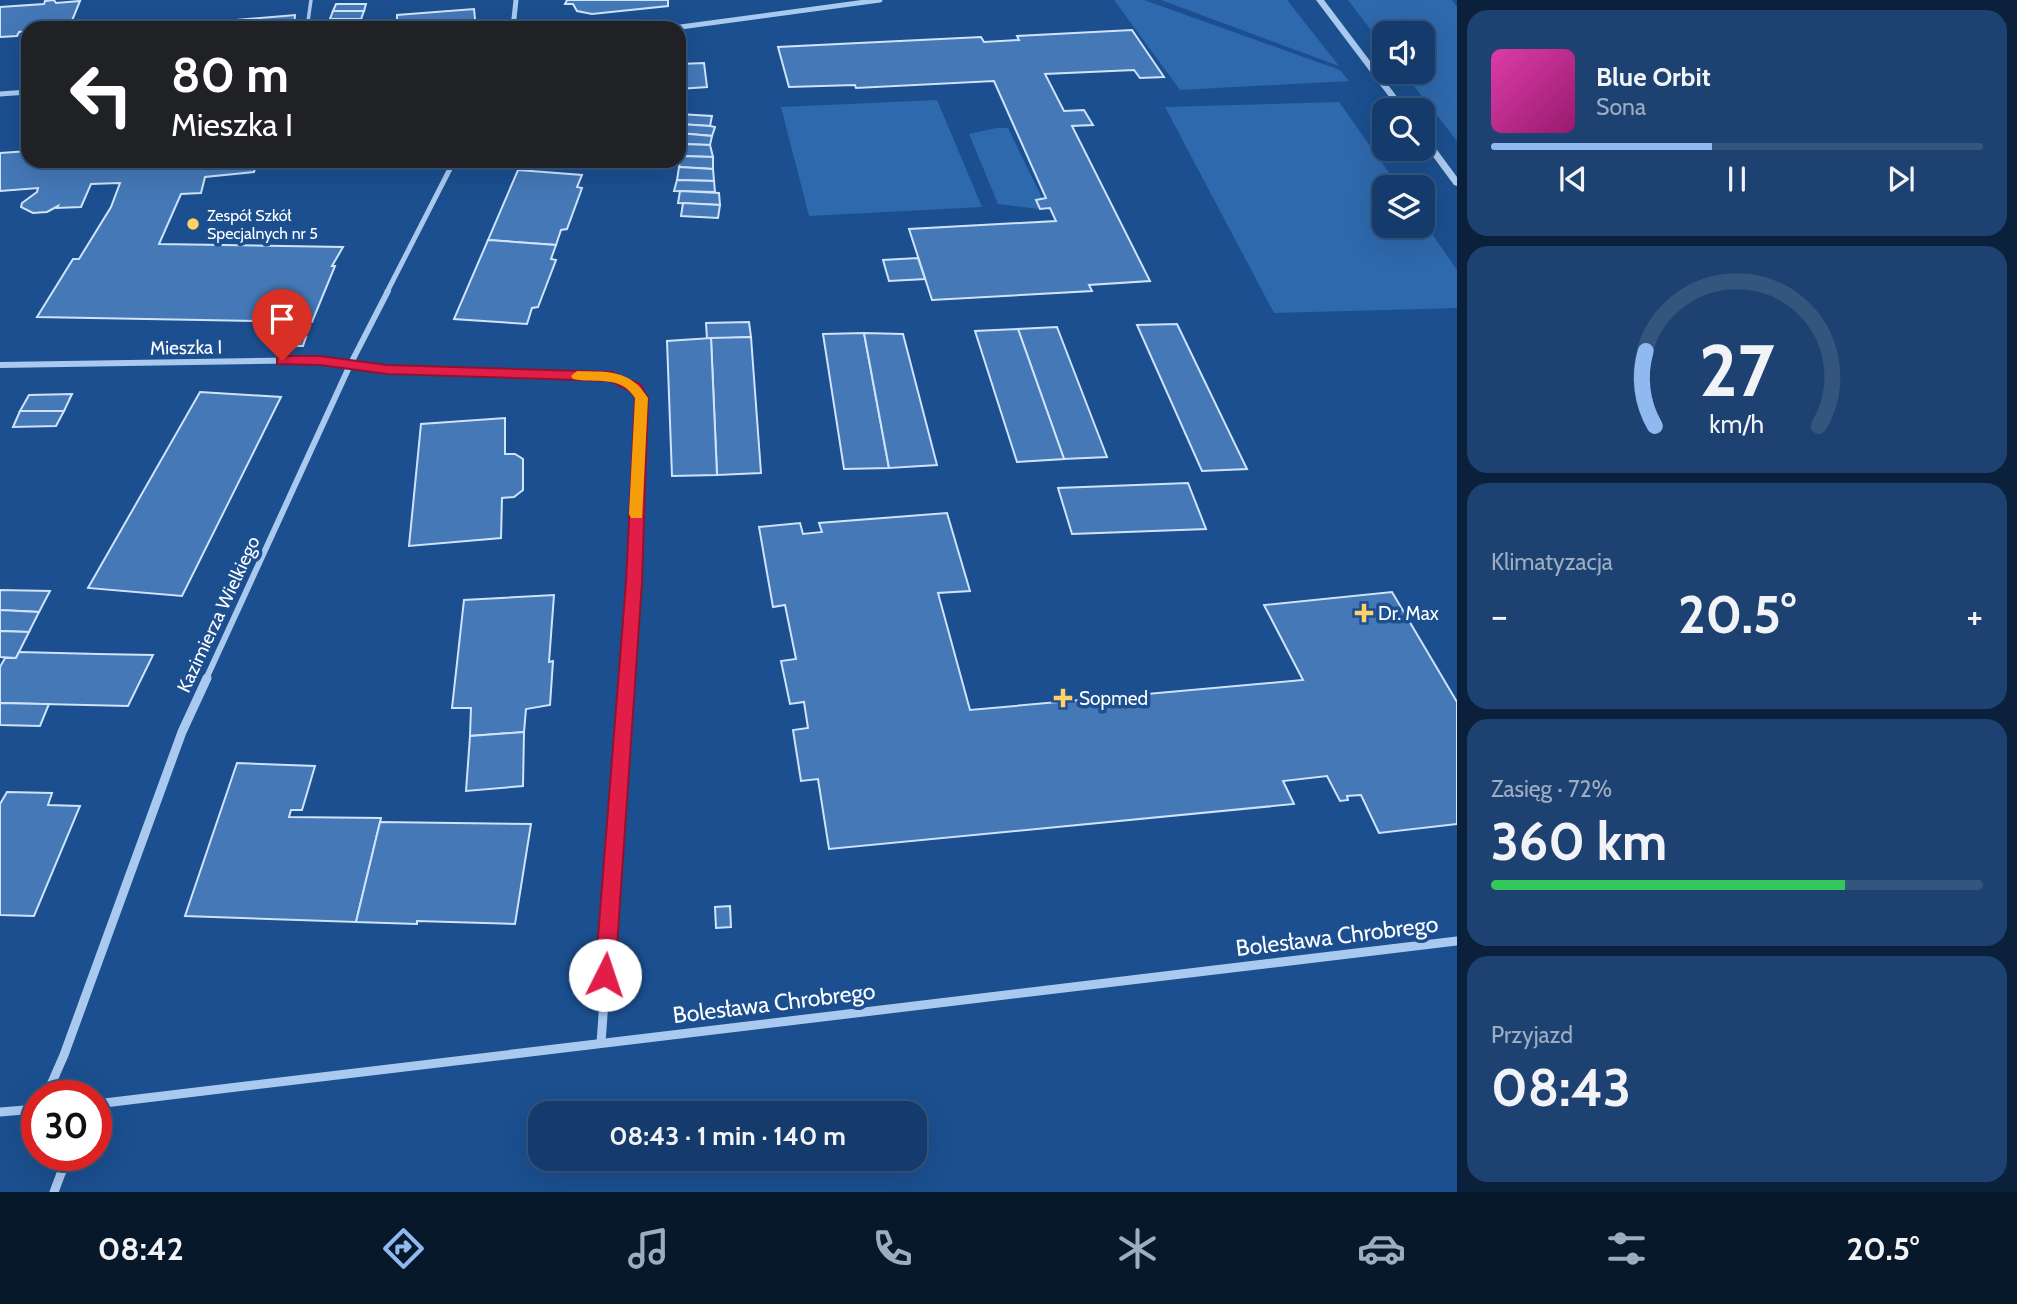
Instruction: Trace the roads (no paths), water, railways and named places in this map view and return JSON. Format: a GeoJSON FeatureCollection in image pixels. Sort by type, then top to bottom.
{"type":"FeatureCollection","features":[{"type":"Feature","properties":{"kind":"street"},"geometry":{"type":"LineString","coordinates":[[514,21],[516,0]]}},
{"type":"Feature","properties":{"kind":"street"},"geometry":{"type":"LineString","coordinates":[[841,0],[845,5]]}},
{"type":"Feature","properties":{"kind":"street"},"geometry":{"type":"LineString","coordinates":[[686,26],[880,0]]}},
{"type":"Feature","properties":{"kind":"street"},"geometry":{"type":"LineString","coordinates":[[1320,0],[1394,98]]}},
{"type":"Feature","properties":{"kind":"street"},"geometry":{"type":"LineString","coordinates":[[0,94],[21,92]]}},
{"type":"Feature","properties":{"kind":"street"},"geometry":{"type":"LineString","coordinates":[[1435,153],[1457,183]]}},
{"type":"Feature","properties":{"kind":"street","name":"Kazimierza Wielkiego"},"geometry":{"type":"LineString","coordinates":[[53,1080],[181,732],[350,365],[450,168]]}},
{"type":"Feature","properties":{"kind":"street","name":"Mieszka I"},"geometry":{"type":"LineString","coordinates":[[0,365],[309,360],[387,370],[612,377],[635,387],[642,398],[634,582],[601,1043]]}},
{"type":"Feature","properties":{"kind":"street","name":"Bolesława Chrobrego"},"geometry":{"type":"LineString","coordinates":[[112,1103],[1457,940]]}},
{"type":"Feature","properties":{"kind":"street"},"geometry":{"type":"LineString","coordinates":[[0,1112],[21,1110]]}},
{"type":"Feature","properties":{"kind":"street"},"geometry":{"type":"LineString","coordinates":[[54,1192],[62,1171]]}},
{"type":"Feature","properties":{"kind":"lane"},"geometry":{"type":"LineString","coordinates":[[308,21],[311,0]]}},
{"type":"Feature","properties":{"kind":"place","name":"Zespół Szkół Specjalnych nr 5"},"geometry":{"type":"Point","coordinates":[193,224]}},
{"type":"Feature","properties":{"kind":"place","name":"Dr. Max"},"geometry":{"type":"Point","coordinates":[1364,613]}},
{"type":"Feature","properties":{"kind":"place","name":"Sopmed"},"geometry":{"type":"Point","coordinates":[1063,698]}}]}
